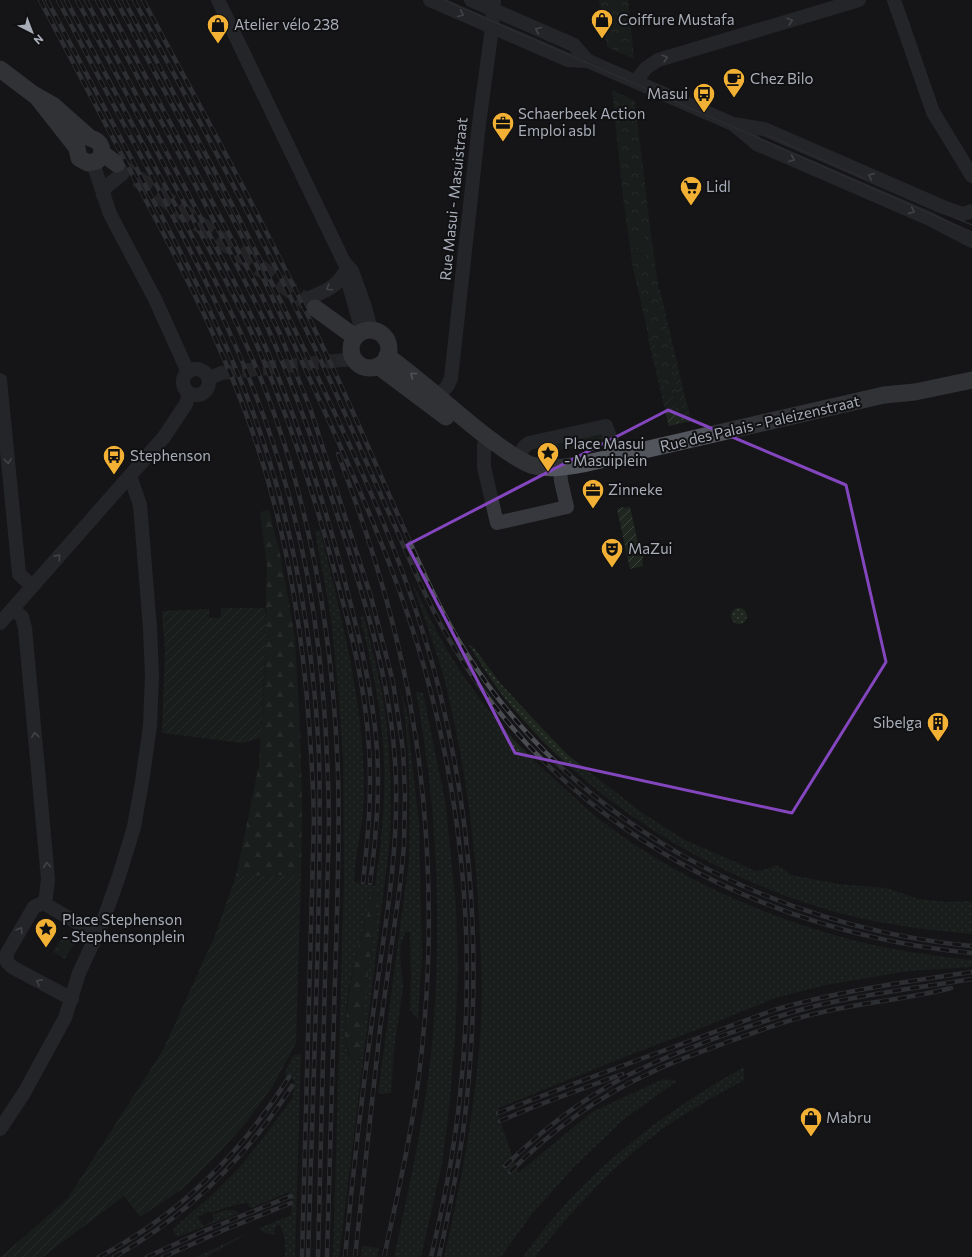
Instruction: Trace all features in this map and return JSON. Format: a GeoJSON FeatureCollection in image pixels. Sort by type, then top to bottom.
{"type":"FeatureCollection","features":[{"type":"Feature","properties":{"kind":"main road"},"geometry":{"type":"LineString","coordinates":[[0,69],[37,96],[84,143]]}},
{"type":"Feature","properties":{"kind":"main road"},"geometry":{"type":"LineString","coordinates":[[95,139],[100,143],[102,148],[97,158],[88,163],[79,158],[84,143],[95,139]]}},
{"type":"Feature","properties":{"kind":"main road"},"geometry":{"type":"LineString","coordinates":[[97,158],[120,169]]}},
{"type":"Feature","properties":{"kind":"main road"},"geometry":{"type":"LineString","coordinates":[[312,303],[363,333]]}},
{"type":"Feature","properties":{"kind":"main road"},"geometry":{"type":"LineString","coordinates":[[377,331],[386,339],[388,344],[382,361],[369,368],[348,360],[351,352],[351,345],[363,333],[377,331]]}},
{"type":"Feature","properties":{"kind":"main road","name":"Rue des Palais - Paleizenstraat"},"geometry":{"type":"LineString","coordinates":[[382,361],[421,381],[479,431],[518,458],[531,465],[560,468],[884,395],[916,392],[972,380]]}},
{"type":"Feature","properties":{"kind":"main road","name":"Rue des Palais - Paleizenstraat"},"geometry":{"type":"LineString","coordinates":[[382,361],[419,398],[484,445],[508,457],[518,458]]}},
{"type":"Feature","properties":{"kind":"main road","name":"Rue des Palais - Paleizenstraat"},"geometry":{"type":"LineString","coordinates":[[884,395],[901,388],[972,371]]}},
{"type":"Feature","properties":{"kind":"main road"},"geometry":{"type":"LineString","coordinates":[[419,398],[429,400],[438,397]]}},
{"type":"Feature","properties":{"kind":"street"},"geometry":{"type":"LineString","coordinates":[[218,0],[344,267],[342,277],[330,290],[312,303]]}},
{"type":"Feature","properties":{"kind":"street"},"geometry":{"type":"LineString","coordinates":[[430,0],[568,60],[588,61],[733,124],[764,129],[943,207],[963,214],[972,211]]}},
{"type":"Feature","properties":{"kind":"street"},"geometry":{"type":"LineString","coordinates":[[470,0],[493,5],[574,45],[588,61]]}},
{"type":"Feature","properties":{"kind":"street"},"geometry":{"type":"LineString","coordinates":[[636,81],[646,68],[658,60],[859,0]]}},
{"type":"Feature","properties":{"kind":"street"},"geometry":{"type":"LineString","coordinates":[[894,0],[933,112],[971,178]]}},
{"type":"Feature","properties":{"kind":"street","name":"Rue Masui - Masuistraat"},"geometry":{"type":"LineString","coordinates":[[438,397],[448,385],[451,378],[479,124],[492,28],[493,5]]}},
{"type":"Feature","properties":{"kind":"street"},"geometry":{"type":"LineString","coordinates":[[733,124],[757,144],[930,219],[972,241]]}},
{"type":"Feature","properties":{"kind":"street"},"geometry":{"type":"LineString","coordinates":[[97,158],[103,195],[110,214],[155,299],[188,372]]}},
{"type":"Feature","properties":{"kind":"street"},"geometry":{"type":"LineString","coordinates":[[103,195],[106,187],[120,169]]}},
{"type":"Feature","properties":{"kind":"street"},"geometry":{"type":"LineString","coordinates":[[344,267],[352,271],[365,307],[363,333]]}},
{"type":"Feature","properties":{"kind":"street"},"geometry":{"type":"LineString","coordinates":[[192,369],[198,369],[215,376],[204,392],[194,395],[189,393],[183,383],[184,376],[188,372],[192,369]]}},
{"type":"Feature","properties":{"kind":"street"},"geometry":{"type":"LineString","coordinates":[[0,380],[19,574],[32,586]]}},
{"type":"Feature","properties":{"kind":"street"},"geometry":{"type":"LineString","coordinates":[[0,623],[164,437],[186,404],[189,393]]}},
{"type":"Feature","properties":{"kind":"street"},"geometry":{"type":"LineString","coordinates":[[518,458],[524,447],[529,443],[606,426],[613,445],[614,457]]}},
{"type":"Feature","properties":{"kind":"street"},"geometry":{"type":"LineString","coordinates":[[484,445],[484,467],[498,523],[567,507],[561,481],[560,468]]}},
{"type":"Feature","properties":{"kind":"street"},"geometry":{"type":"LineString","coordinates":[[0,1129],[24,1093],[65,1018],[79,973],[97,934],[119,876],[134,827],[150,726],[152,675],[150,621],[140,505],[130,476]]}},
{"type":"Feature","properties":{"kind":"street"},"geometry":{"type":"LineString","coordinates":[[13,609],[22,617],[26,644],[48,879],[46,897],[43,903],[34,907],[7,953],[3,964],[72,999]]}},
{"type":"Feature","properties":{"kind":"street"},"geometry":{"type":"LineString","coordinates":[[43,903],[97,934]]}},
{"type":"Feature","properties":{"kind":"highlighted area"},"geometry":{"type":"Polygon","coordinates":[[[668,410],[846,485],[886,662],[792,813],[515,753],[407,545],[668,410]]]}},
{"type":"Feature","properties":{"kind":"green space"},"geometry":{"type":"Polygon","coordinates":[[[599,0],[628,0],[634,59],[607,47],[599,0]]]}},
{"type":"Feature","properties":{"kind":"green space"},"geometry":{"type":"Polygon","coordinates":[[[612,90],[635,101],[658,285],[691,421],[669,426],[633,268],[623,197],[612,90]]]}},
{"type":"Feature","properties":{"kind":"green space"},"geometry":{"type":"Polygon","coordinates":[[[644,237],[645,246],[630,248],[629,239],[644,237]]]}},
{"type":"Feature","properties":{"kind":"green space"},"geometry":{"type":"Polygon","coordinates":[[[646,253],[647,262],[633,264],[631,255],[646,253]]]}},
{"type":"Feature","properties":{"kind":"green space"},"geometry":{"type":"Polygon","coordinates":[[[660,290],[691,421],[685,422],[672,366],[675,365],[657,291],[660,290]]]}},
{"type":"Feature","properties":{"kind":"green space"},"geometry":{"type":"Polygon","coordinates":[[[648,338],[655,339],[653,340],[654,343],[652,344],[655,345],[654,347],[656,350],[654,350],[656,352],[654,353],[657,354],[658,358],[656,361],[658,361],[659,363],[657,365],[660,367],[658,370],[662,377],[660,379],[662,381],[661,383],[664,382],[662,384],[664,385],[662,386],[664,386],[665,390],[663,393],[667,392],[664,394],[665,396],[672,394],[679,423],[669,426],[648,338]]]}},
{"type":"Feature","properties":{"kind":"green space"},"geometry":{"type":"Polygon","coordinates":[[[602,433],[604,442],[552,452],[543,445],[602,433]]]}},
{"type":"Feature","properties":{"kind":"green space"},"geometry":{"type":"Polygon","coordinates":[[[630,507],[640,552],[642,552],[643,558],[643,566],[630,569],[617,509],[630,507]]]}},
{"type":"Feature","properties":{"kind":"green space"},"geometry":{"type":"Polygon","coordinates":[[[269,510],[281,558],[295,638],[302,803],[301,875],[236,876],[259,765],[264,685],[267,566],[260,512],[269,510]]]}},
{"type":"Feature","properties":{"kind":"green space"},"geometry":{"type":"Polygon","coordinates":[[[320,530],[336,595],[356,694],[360,728],[363,761],[364,805],[354,882],[375,886],[381,843],[384,801],[384,758],[382,737],[374,678],[360,617],[364,616],[382,693],[390,770],[389,848],[339,1257],[333,1257],[344,881],[343,757],[331,618],[315,531],[320,530]],[[374,892],[363,928],[346,1008],[345,1032],[347,1051],[355,1063],[379,893],[374,892]]]}},
{"type":"Feature","properties":{"kind":"green space"},"geometry":{"type":"Polygon","coordinates":[[[411,580],[449,653],[473,689],[508,734],[524,751],[595,815],[630,842],[660,861],[723,894],[789,921],[823,932],[870,944],[943,957],[972,960],[972,967],[908,971],[826,985],[775,998],[499,1108],[498,1115],[518,1173],[592,1112],[663,1079],[677,1081],[623,1120],[575,1166],[531,1215],[501,1257],[444,1257],[461,1176],[474,1094],[482,1014],[481,951],[473,842],[465,777],[459,745],[445,682],[411,580]]]}},
{"type":"Feature","properties":{"kind":"green space"},"geometry":{"type":"Polygon","coordinates":[[[221,608],[265,608],[266,630],[261,738],[242,743],[162,733],[165,651],[162,611],[209,609],[209,618],[221,617],[221,608]]]}},
{"type":"Feature","properties":{"kind":"green space"},"geometry":{"type":"Polygon","coordinates":[[[739,608],[746,613],[747,616],[742,623],[739,624],[732,619],[731,616],[736,609],[739,608]]]}},
{"type":"Feature","properties":{"kind":"green space"},"geometry":{"type":"Polygon","coordinates":[[[469,645],[474,648],[500,683],[568,755],[644,814],[685,840],[756,871],[764,870],[776,865],[792,875],[839,884],[886,888],[918,899],[947,902],[972,901],[972,934],[923,929],[875,921],[843,914],[797,900],[708,862],[666,838],[625,811],[587,782],[551,749],[504,698],[469,645]]]}},
{"type":"Feature","properties":{"kind":"green space"},"geometry":{"type":"Polygon","coordinates":[[[399,684],[409,721],[408,726],[419,824],[422,955],[418,1019],[410,1010],[410,932],[406,932],[401,943],[400,954],[403,988],[394,1049],[391,1093],[378,1094],[409,860],[410,810],[408,760],[405,716],[399,684]]]}},
{"type":"Feature","properties":{"kind":"green space"},"geometry":{"type":"Polygon","coordinates":[[[416,692],[423,693],[445,800],[456,906],[458,970],[450,1100],[442,1164],[421,1257],[394,1257],[412,1173],[427,1089],[436,990],[436,862],[429,776],[416,692]]]}},
{"type":"Feature","properties":{"kind":"green space"},"geometry":{"type":"Polygon","coordinates":[[[301,875],[296,1043],[273,1086],[244,1125],[214,1158],[182,1189],[140,1217],[124,1196],[43,1257],[1,1257],[68,1198],[163,1050],[214,938],[236,876],[301,875]]]}},
{"type":"Feature","properties":{"kind":"green space"},"geometry":{"type":"Polygon","coordinates":[[[374,892],[379,893],[358,1063],[356,1063],[352,1060],[347,1048],[345,1037],[346,1022],[354,966],[374,892]]]}},
{"type":"Feature","properties":{"kind":"green space"},"geometry":{"type":"Polygon","coordinates":[[[63,935],[75,942],[65,959],[53,952],[63,935]]]}},
{"type":"Feature","properties":{"kind":"green space"},"geometry":{"type":"Polygon","coordinates":[[[301,1054],[295,1257],[285,1257],[285,1239],[279,1224],[275,1228],[274,1235],[265,1233],[259,1228],[292,1215],[289,1192],[251,1208],[246,1203],[227,1207],[211,1213],[209,1211],[198,1217],[203,1226],[214,1220],[212,1215],[230,1210],[237,1211],[239,1213],[177,1237],[173,1229],[213,1194],[239,1168],[293,1097],[294,1080],[284,1074],[294,1055],[301,1054]]]}},
{"type":"Feature","properties":{"kind":"green space"},"geometry":{"type":"Polygon","coordinates":[[[744,1067],[744,1080],[681,1116],[643,1144],[594,1189],[535,1257],[523,1257],[546,1227],[595,1174],[651,1127],[712,1086],[744,1067]]]}},
{"type":"Feature","properties":{"kind":"green space"},"geometry":{"type":"Polygon","coordinates":[[[248,1233],[206,1257],[196,1257],[248,1233]]]}},
{"type":"Feature","properties":{"kind":"green space"},"geometry":{"type":"Polygon","coordinates":[[[362,1246],[379,1248],[377,1257],[361,1257],[362,1246]]]}},
{"type":"Feature","properties":{"kind":"tunnel"},"geometry":{"type":"LineString","coordinates":[[117,164],[315,308]]}},
{"type":"Feature","properties":{"kind":"tunnel"},"geometry":{"type":"LineString","coordinates":[[221,373],[343,360]]}},
{"type":"Feature","properties":{"kind":"tram line"},"geometry":{"type":"LineString","coordinates":[[444,0],[972,232]]}},
{"type":"Feature","properties":{"kind":"tram line"},"geometry":{"type":"LineString","coordinates":[[767,135],[866,179]]}},
{"type":"Feature","properties":{"kind":"tram line"},"geometry":{"type":"LineString","coordinates":[[955,218],[972,225]]}},
{"type":"Feature","properties":{"kind":"railway"},"geometry":{"type":"LineString","coordinates":[[40,0],[195,295],[234,382],[256,442],[282,534],[299,627],[305,675],[314,818],[302,1257]]}},
{"type":"Feature","properties":{"kind":"railway"},"geometry":{"type":"LineString","coordinates":[[47,0],[186,263],[218,328],[259,428],[280,499],[297,571],[309,644],[317,718],[320,782],[318,919],[308,1257]]}},
{"type":"Feature","properties":{"kind":"railway"},"geometry":{"type":"LineString","coordinates":[[58,0],[189,248],[227,326],[260,406],[287,489],[298,530],[319,652],[328,777],[329,819],[318,1257]]}},
{"type":"Feature","properties":{"kind":"railway"},"geometry":{"type":"LineString","coordinates":[[66,0],[205,261],[255,365],[276,419],[290,462],[312,550],[327,640],[336,730],[338,775],[338,878],[327,1257]]}},
{"type":"Feature","properties":{"kind":"railway"},"geometry":{"type":"LineString","coordinates":[[77,0],[245,318],[277,394],[309,482],[347,617],[365,704],[369,749],[370,799],[363,882]]}},
{"type":"Feature","properties":{"kind":"railway"},"geometry":{"type":"LineString","coordinates":[[86,0],[259,332],[284,391],[316,482],[343,574],[364,661],[372,705],[377,750],[378,800],[370,883]]}},
{"type":"Feature","properties":{"kind":"railway"},"geometry":{"type":"LineString","coordinates":[[97,0],[200,194],[266,324],[288,376],[308,429],[363,596],[386,688],[391,719],[396,782],[395,837],[387,918],[358,1128],[345,1257]]}},
{"type":"Feature","properties":{"kind":"railway"},"geometry":{"type":"LineString","coordinates":[[105,0],[260,292],[280,334],[310,408],[371,597],[393,682],[403,750],[405,793],[404,846],[380,1029],[355,1257]]}},
{"type":"Feature","properties":{"kind":"railway"},"geometry":{"type":"LineString","coordinates":[[116,0],[205,166],[257,266],[283,320],[375,527],[405,605],[429,685],[449,773],[456,820],[462,867],[467,963],[464,1058],[459,1105],[454,1144],[440,1219],[431,1257]]}},
{"type":"Feature","properties":{"kind":"railway"},"geometry":{"type":"LineString","coordinates":[[124,0],[241,222],[347,439],[383,522],[415,606],[440,693],[452,747],[468,857],[472,912],[473,967],[469,1077],[463,1132],[439,1257]]}},
{"type":"Feature","properties":{"kind":"railway"},"geometry":{"type":"LineString","coordinates":[[134,0],[227,173],[294,304],[326,371],[433,610],[458,654],[503,717],[556,773],[615,821],[680,863],[749,897],[821,923],[896,942],[972,953]]}},
{"type":"Feature","properties":{"kind":"railway"},"geometry":{"type":"LineString","coordinates":[[143,0],[235,171],[301,301],[440,606],[467,654],[512,715],[564,770],[622,817],[686,857],[754,891],[825,917],[898,935],[972,946]]}},
{"type":"Feature","properties":{"kind":"railway"},"geometry":{"type":"LineString","coordinates":[[338,454],[378,571],[402,661],[416,739],[428,865],[429,907],[427,991],[424,1033],[416,1098],[408,1144],[384,1257]]}},
{"type":"Feature","properties":{"kind":"railway"},"geometry":{"type":"LineString","coordinates":[[498,1113],[774,1010],[848,992],[972,972]]}},
{"type":"Feature","properties":{"kind":"railway"},"geometry":{"type":"LineString","coordinates":[[505,1166],[553,1123],[588,1098],[625,1077],[673,1055],[721,1036],[811,1007],[871,995],[972,979]]}},
{"type":"Feature","properties":{"kind":"railway"},"geometry":{"type":"LineString","coordinates":[[510,1172],[558,1129],[593,1104],[630,1082],[678,1061],[762,1030],[811,1015],[951,988]]}},
{"type":"Feature","properties":{"kind":"railway"},"geometry":{"type":"LineString","coordinates":[[500,1121],[622,1074]]}},
{"type":"Feature","properties":{"kind":"railway"},"geometry":{"type":"LineString","coordinates":[[99,1257],[156,1222],[182,1202],[206,1180],[229,1157],[250,1132],[289,1077]]}},
{"type":"Feature","properties":{"kind":"railway"},"geometry":{"type":"LineString","coordinates":[[114,1257],[167,1223],[214,1183],[255,1137],[292,1086]]}},
{"type":"Feature","properties":{"kind":"railway"},"geometry":{"type":"LineString","coordinates":[[147,1257],[204,1231],[291,1196]]}},
{"type":"Feature","properties":{"kind":"railway"},"geometry":{"type":"LineString","coordinates":[[163,1257],[291,1203]]}},
{"type":"Feature","properties":{"kind":"place","name":"Coiffure Mustafa"},"geometry":{"type":"Point","coordinates":[602,40]}},
{"type":"Feature","properties":{"kind":"place","name":"Atelier vélo 238"},"geometry":{"type":"Point","coordinates":[218,44]}},
{"type":"Feature","properties":{"kind":"place","name":"Chez Bilo"},"geometry":{"type":"Point","coordinates":[734,98]}},
{"type":"Feature","properties":{"kind":"place","name":"Masui"},"geometry":{"type":"Point","coordinates":[704,114]}},
{"type":"Feature","properties":{"kind":"place","name":"Schaerbeek Action Emploi asbl"},"geometry":{"type":"Point","coordinates":[503,142]}},
{"type":"Feature","properties":{"kind":"place","name":"Lidl"},"geometry":{"type":"Point","coordinates":[691,206]}},
{"type":"Feature","properties":{"kind":"place","name":"Place Masui - Masuiplein"},"geometry":{"type":"Point","coordinates":[548,472]}},
{"type":"Feature","properties":{"kind":"place","name":"Stephenson"},"geometry":{"type":"Point","coordinates":[114,476]}},
{"type":"Feature","properties":{"kind":"place","name":"Zinneke"},"geometry":{"type":"Point","coordinates":[593,510]}},
{"type":"Feature","properties":{"kind":"place","name":"MaZui"},"geometry":{"type":"Point","coordinates":[612,568]}},
{"type":"Feature","properties":{"kind":"place","name":"Sibelga"},"geometry":{"type":"Point","coordinates":[938,742]}},
{"type":"Feature","properties":{"kind":"place","name":"Place Stephenson - Stephensonplein"},"geometry":{"type":"Point","coordinates":[46,948]}},
{"type":"Feature","properties":{"kind":"place","name":"Mabru"},"geometry":{"type":"Point","coordinates":[811,1138]}}]}
